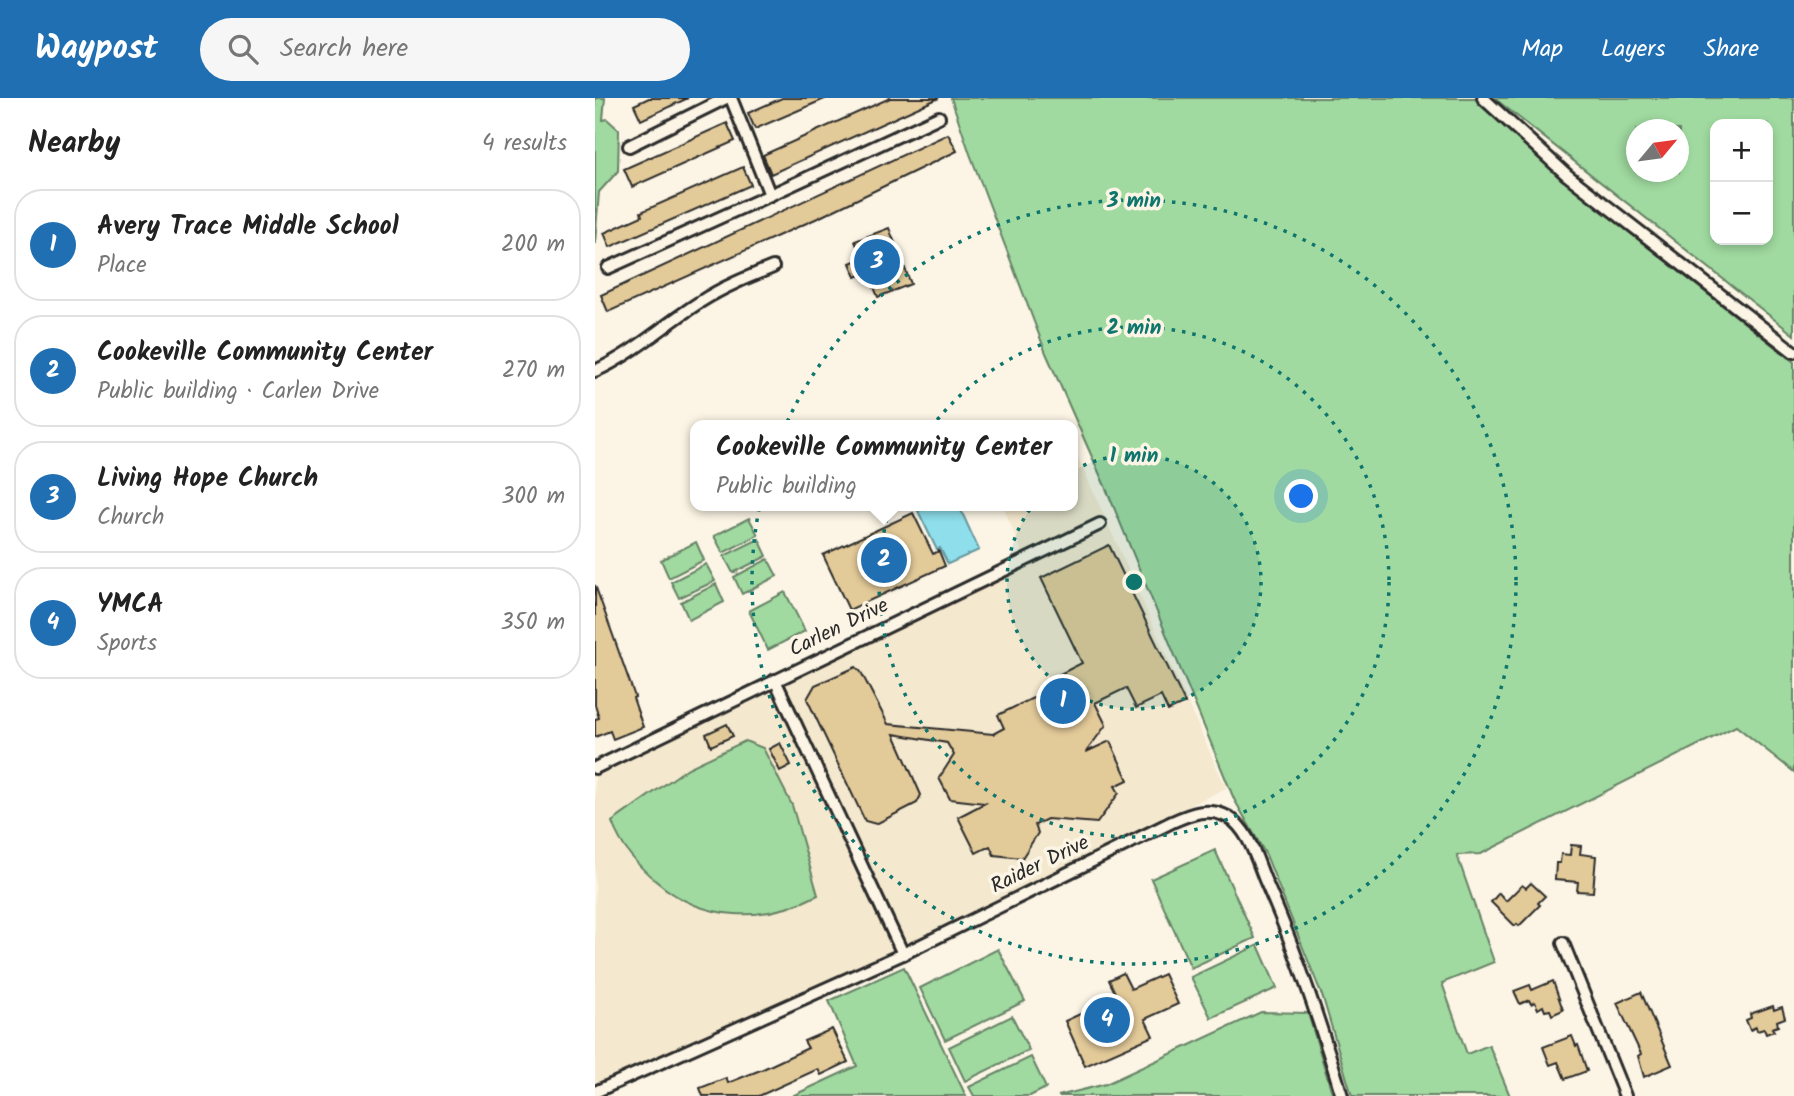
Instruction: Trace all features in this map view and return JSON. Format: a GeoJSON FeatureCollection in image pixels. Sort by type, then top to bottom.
{"type":"FeatureCollection","features":[{"type":"Feature","properties":{"kind":"street"},"geometry":{"type":"LineString","coordinates":[[629,146],[729,98],[771,195]]}},
{"type":"Feature","properties":{"kind":"street"},"geometry":{"type":"LineString","coordinates":[[1483,98],[1567,175],[1794,352]]}},
{"type":"Feature","properties":{"kind":"street"},"geometry":{"type":"LineString","coordinates":[[608,268],[939,117]]}},
{"type":"Feature","properties":{"kind":"street"},"geometry":{"type":"LineString","coordinates":[[595,371],[701,301],[731,284],[773,267]]}},
{"type":"Feature","properties":{"kind":"street","name":"Carlen Drive"},"geometry":{"type":"LineString","coordinates":[[595,768],[1100,524]]}},
{"type":"Feature","properties":{"kind":"street"},"geometry":{"type":"LineString","coordinates":[[775,680],[903,954]]}},
{"type":"Feature","properties":{"kind":"street","name":"Raider Drive"},"geometry":{"type":"LineString","coordinates":[[595,1093],[903,954],[1192,813],[1211,811],[1229,817],[1244,833],[1283,920],[1314,1003],[1342,1096]]}},
{"type":"Feature","properties":{"kind":"street"},"geometry":{"type":"LineString","coordinates":[[1563,943],[1625,1096]]}},
{"type":"Feature","properties":{"kind":"shaded area"},"geometry":{"type":"Polygon","coordinates":[[[1078,457],[1226,788],[891,953],[595,1085],[595,775],[1028,567],[1005,511],[1078,511],[1078,457]]]}},
{"type":"Feature","properties":{"kind":"green space"},"geometry":{"type":"Polygon","coordinates":[[[595,98],[605,98],[603,120],[607,119],[619,130],[618,171],[599,192],[595,244],[595,98]]]}},
{"type":"Feature","properties":{"kind":"green space"},"geometry":{"type":"Polygon","coordinates":[[[951,98],[1475,98],[1587,199],[1794,362],[1794,772],[1736,726],[1481,854],[1457,855],[1494,962],[1442,983],[1467,1054],[1489,1045],[1510,1096],[1352,1096],[1323,998],[1266,855],[1234,799],[1078,420],[1076,420],[1046,353],[951,98]]]}},
{"type":"Feature","properties":{"kind":"green space"},"geometry":{"type":"Polygon","coordinates":[[[1494,98],[1794,98],[1794,335],[1494,98]]]}},
{"type":"Feature","properties":{"kind":"green space"},"geometry":{"type":"Polygon","coordinates":[[[749,518],[758,535],[723,553],[714,536],[749,518]]]}},
{"type":"Feature","properties":{"kind":"green space"},"geometry":{"type":"Polygon","coordinates":[[[759,539],[767,556],[733,573],[724,556],[759,539]]]}},
{"type":"Feature","properties":{"kind":"green space"},"geometry":{"type":"Polygon","coordinates":[[[696,542],[704,560],[669,578],[661,560],[696,542]]]}},
{"type":"Feature","properties":{"kind":"green space"},"geometry":{"type":"Polygon","coordinates":[[[768,559],[777,576],[742,594],[734,577],[768,559]]]}},
{"type":"Feature","properties":{"kind":"green space"},"geometry":{"type":"Polygon","coordinates":[[[706,564],[715,581],[679,598],[671,582],[706,564]]]}},
{"type":"Feature","properties":{"kind":"green space"},"geometry":{"type":"Polygon","coordinates":[[[716,584],[724,602],[689,620],[681,602],[716,584]]]}},
{"type":"Feature","properties":{"kind":"green space"},"geometry":{"type":"Polygon","coordinates":[[[785,592],[805,631],[768,650],[749,611],[785,592]]]}},
{"type":"Feature","properties":{"kind":"green space"},"geometry":{"type":"Polygon","coordinates":[[[745,741],[763,748],[792,805],[818,895],[798,904],[756,914],[714,911],[675,895],[657,882],[630,855],[612,822],[688,768],[745,741]]]}},
{"type":"Feature","properties":{"kind":"green space"},"geometry":{"type":"Polygon","coordinates":[[[1215,850],[1255,938],[1191,968],[1151,879],[1215,850]]]}},
{"type":"Feature","properties":{"kind":"green space"},"geometry":{"type":"Polygon","coordinates":[[[1258,945],[1277,988],[1211,1018],[1191,977],[1258,945]]]}},
{"type":"Feature","properties":{"kind":"green space"},"geometry":{"type":"Polygon","coordinates":[[[998,949],[1025,1001],[945,1040],[920,988],[998,949]]]}},
{"type":"Feature","properties":{"kind":"green space"},"geometry":{"type":"Polygon","coordinates":[[[904,967],[966,1096],[792,1096],[857,1066],[829,1001],[904,967]]]}},
{"type":"Feature","properties":{"kind":"green space"},"geometry":{"type":"Polygon","coordinates":[[[1261,1012],[1308,1013],[1333,1096],[1058,1096],[1106,1084],[1261,1012]]]}},
{"type":"Feature","properties":{"kind":"green space"},"geometry":{"type":"Polygon","coordinates":[[[1012,1016],[1029,1050],[965,1081],[949,1047],[1012,1016]]]}},
{"type":"Feature","properties":{"kind":"green space"},"geometry":{"type":"Polygon","coordinates":[[[1031,1057],[1046,1088],[1030,1096],[974,1096],[969,1087],[1031,1057]]]}},
{"type":"Feature","properties":{"kind":"water"},"geometry":{"type":"Polygon","coordinates":[[[918,511],[961,511],[979,550],[948,564],[940,548],[937,550],[918,511]]]}},
{"type":"Feature","properties":{"kind":"building"},"geometry":{"type":"Polygon","coordinates":[[[649,98],[688,98],[641,120],[634,105],[649,98]]]}},
{"type":"Feature","properties":{"kind":"building"},"geometry":{"type":"Polygon","coordinates":[[[782,98],[827,98],[755,129],[748,113],[782,98]]]}},
{"type":"Feature","properties":{"kind":"building"},"geometry":{"type":"Polygon","coordinates":[[[890,98],[939,98],[771,174],[763,155],[890,98]]]}},
{"type":"Feature","properties":{"kind":"building"},"geometry":{"type":"Polygon","coordinates":[[[727,123],[735,141],[632,187],[624,169],[727,123]]]}},
{"type":"Feature","properties":{"kind":"building"},"geometry":{"type":"Polygon","coordinates":[[[948,134],[957,151],[820,217],[608,312],[601,295],[948,134]]]}},
{"type":"Feature","properties":{"kind":"building"},"geometry":{"type":"Polygon","coordinates":[[[743,167],[751,185],[610,247],[604,233],[642,216],[641,212],[743,167]]]}},
{"type":"Feature","properties":{"kind":"building"},"geometry":{"type":"Polygon","coordinates":[[[889,228],[911,284],[878,297],[868,272],[856,277],[850,263],[862,258],[855,241],[889,228]]]}},
{"type":"Feature","properties":{"kind":"building"},"geometry":{"type":"Polygon","coordinates":[[[913,513],[933,554],[939,551],[945,566],[849,610],[823,555],[913,513]]]}},
{"type":"Feature","properties":{"kind":"building"},"geometry":{"type":"Polygon","coordinates":[[[1109,545],[1185,703],[1168,711],[1161,696],[1136,708],[1126,688],[1095,703],[1106,725],[1086,752],[1110,741],[1128,780],[1115,786],[1119,793],[1097,823],[1047,819],[1035,825],[1038,833],[1022,858],[994,855],[990,846],[976,853],[958,817],[985,803],[950,799],[939,778],[954,755],[947,743],[894,734],[921,795],[917,803],[876,824],[865,821],[807,699],[815,685],[856,667],[888,724],[993,734],[1004,728],[998,715],[1060,685],[1056,676],[1082,663],[1041,578],[1109,545]]]}},
{"type":"Feature","properties":{"kind":"building"},"geometry":{"type":"Polygon","coordinates":[[[595,585],[643,727],[613,739],[610,731],[595,737],[595,719],[599,718],[595,705],[595,585]]]}},
{"type":"Feature","properties":{"kind":"building"},"geometry":{"type":"Polygon","coordinates":[[[727,724],[733,736],[711,746],[706,734],[727,724]]]}},
{"type":"Feature","properties":{"kind":"building"},"geometry":{"type":"Polygon","coordinates":[[[780,743],[791,765],[780,771],[769,749],[780,743]]]}},
{"type":"Feature","properties":{"kind":"building"},"geometry":{"type":"Polygon","coordinates":[[[1571,845],[1581,846],[1580,854],[1596,856],[1593,892],[1577,891],[1578,882],[1555,880],[1556,863],[1560,863],[1561,854],[1570,855],[1571,845]]]}},
{"type":"Feature","properties":{"kind":"building"},"geometry":{"type":"Polygon","coordinates":[[[1531,883],[1545,896],[1538,903],[1540,905],[1519,926],[1515,926],[1491,902],[1499,893],[1506,901],[1522,885],[1526,888],[1531,883]]]}},
{"type":"Feature","properties":{"kind":"building"},"geometry":{"type":"Polygon","coordinates":[[[1123,973],[1131,989],[1164,974],[1178,1004],[1145,1019],[1153,1036],[1085,1066],[1065,1021],[1117,997],[1109,980],[1123,973]]]}},
{"type":"Feature","properties":{"kind":"building"},"geometry":{"type":"Polygon","coordinates":[[[1553,981],[1563,1010],[1552,1015],[1550,1010],[1545,1011],[1543,1006],[1538,1009],[1535,1002],[1531,1004],[1529,1000],[1520,1004],[1514,991],[1530,985],[1532,990],[1553,981]]]}},
{"type":"Feature","properties":{"kind":"building"},"geometry":{"type":"Polygon","coordinates":[[[1641,992],[1672,1065],[1644,1077],[1638,1056],[1641,1054],[1617,1003],[1641,992]]]}},
{"type":"Feature","properties":{"kind":"building"},"geometry":{"type":"Polygon","coordinates":[[[1773,1006],[1774,1010],[1782,1007],[1785,1018],[1777,1021],[1778,1026],[1772,1028],[1774,1031],[1766,1034],[1764,1029],[1757,1031],[1756,1027],[1750,1030],[1746,1020],[1751,1018],[1750,1014],[1773,1006]]]}},
{"type":"Feature","properties":{"kind":"building"},"geometry":{"type":"Polygon","coordinates":[[[832,1029],[848,1062],[821,1075],[818,1069],[759,1096],[703,1096],[700,1088],[726,1078],[728,1083],[763,1069],[808,1048],[804,1041],[832,1029]]]}},
{"type":"Feature","properties":{"kind":"building"},"geometry":{"type":"Polygon","coordinates":[[[1572,1036],[1587,1071],[1565,1079],[1558,1062],[1550,1065],[1543,1047],[1572,1036]]]}},
{"type":"Feature","properties":{"kind":"place","name":"Living Hope Church"},"geometry":{"type":"Point","coordinates":[877,262]}},
{"type":"Feature","properties":{"kind":"place","name":"Cookeville Community Center"},"geometry":{"type":"Point","coordinates":[884,560]}},
{"type":"Feature","properties":{"kind":"place","name":"Avery Trace Middle School"},"geometry":{"type":"Point","coordinates":[1063,701]}},
{"type":"Feature","properties":{"kind":"place","name":"YMCA"},"geometry":{"type":"Point","coordinates":[1107,1020]}}]}
